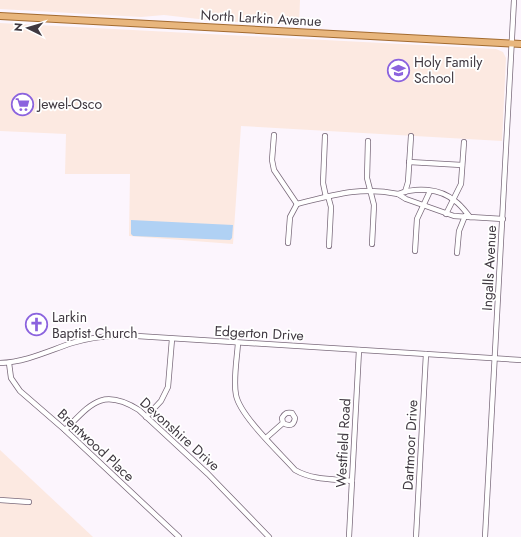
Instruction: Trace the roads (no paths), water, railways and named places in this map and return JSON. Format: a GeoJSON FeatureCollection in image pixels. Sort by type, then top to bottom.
{"type":"FeatureCollection","features":[{"type":"Feature","properties":{"kind":"main road","name":"North Larkin Avenue"},"geometry":{"type":"LineString","coordinates":[[0,16],[521,44]]}},
{"type":"Feature","properties":{"kind":"street","name":"Ingalls Avenue"},"geometry":{"type":"LineString","coordinates":[[485,537],[514,0]]}},
{"type":"Feature","properties":{"kind":"street"},"geometry":{"type":"LineString","coordinates":[[274,134],[272,160],[274,170],[297,204]]}},
{"type":"Feature","properties":{"kind":"street"},"geometry":{"type":"LineString","coordinates":[[325,136],[323,183],[331,207],[329,246]]}},
{"type":"Feature","properties":{"kind":"street"},"geometry":{"type":"LineString","coordinates":[[403,197],[408,182],[411,136]]}},
{"type":"Feature","properties":{"kind":"street"},"geometry":{"type":"LineString","coordinates":[[368,141],[367,178],[374,205],[372,244]]}},
{"type":"Feature","properties":{"kind":"street"},"geometry":{"type":"LineString","coordinates":[[446,214],[461,184],[464,142]]}},
{"type":"Feature","properties":{"kind":"street"},"geometry":{"type":"LineString","coordinates":[[409,162],[462,165]]}},
{"type":"Feature","properties":{"kind":"street"},"geometry":{"type":"LineString","coordinates":[[398,194],[406,191],[422,190],[439,193],[454,200],[470,217]]}},
{"type":"Feature","properties":{"kind":"street"},"geometry":{"type":"LineString","coordinates":[[288,243],[290,216],[297,204],[343,192],[370,191],[398,194],[446,214],[464,217],[502,219]]}},
{"type":"Feature","properties":{"kind":"street"},"geometry":{"type":"LineString","coordinates":[[415,251],[417,219],[430,191]]}},
{"type":"Feature","properties":{"kind":"street"},"geometry":{"type":"LineString","coordinates":[[457,253],[458,231],[466,212]]}},
{"type":"Feature","properties":{"kind":"street","name":"Edgerton Drive"},"geometry":{"type":"LineString","coordinates":[[0,363],[44,354],[73,343],[106,336],[121,335],[521,360]]}},
{"type":"Feature","properties":{"kind":"street"},"geometry":{"type":"LineString","coordinates":[[146,417],[161,401],[168,387],[172,339]]}},
{"type":"Feature","properties":{"kind":"street"},"geometry":{"type":"LineString","coordinates":[[238,343],[236,388],[238,404],[245,415],[295,470],[302,475],[313,478],[352,481]]}},
{"type":"Feature","properties":{"kind":"street","name":"Westfield Road"},"geometry":{"type":"LineString","coordinates":[[349,537],[360,350]]}},
{"type":"Feature","properties":{"kind":"street","name":"Dartmoor Drive"},"geometry":{"type":"LineString","coordinates":[[416,537],[426,354]]}},
{"type":"Feature","properties":{"kind":"street","name":"Brentwood Place"},"geometry":{"type":"LineString","coordinates":[[9,362],[11,378],[20,392],[64,430],[179,537]]}},
{"type":"Feature","properties":{"kind":"street","name":"Devonshire Drive"},"geometry":{"type":"LineString","coordinates":[[64,430],[91,404],[104,399],[116,399],[128,403],[146,417],[220,486],[269,537]]}},
{"type":"Feature","properties":{"kind":"street"},"geometry":{"type":"LineString","coordinates":[[266,438],[283,423]]}},
{"type":"Feature","properties":{"kind":"street"},"geometry":{"type":"LineString","coordinates":[[0,500],[29,502]]}},
{"type":"Feature","properties":{"kind":"water"},"geometry":{"type":"Polygon","coordinates":[[[131,220],[233,225],[232,238],[230,240],[133,236],[131,234],[131,220]]]}},
{"type":"Feature","properties":{"kind":"place","name":"Holy Family School"},"geometry":{"type":"Point","coordinates":[398,70]}},
{"type":"Feature","properties":{"kind":"place","name":"Jewel-Osco"},"geometry":{"type":"Point","coordinates":[23,104]}},
{"type":"Feature","properties":{"kind":"place","name":"Larkin Baptist Church"},"geometry":{"type":"Point","coordinates":[36,325]}}]}
